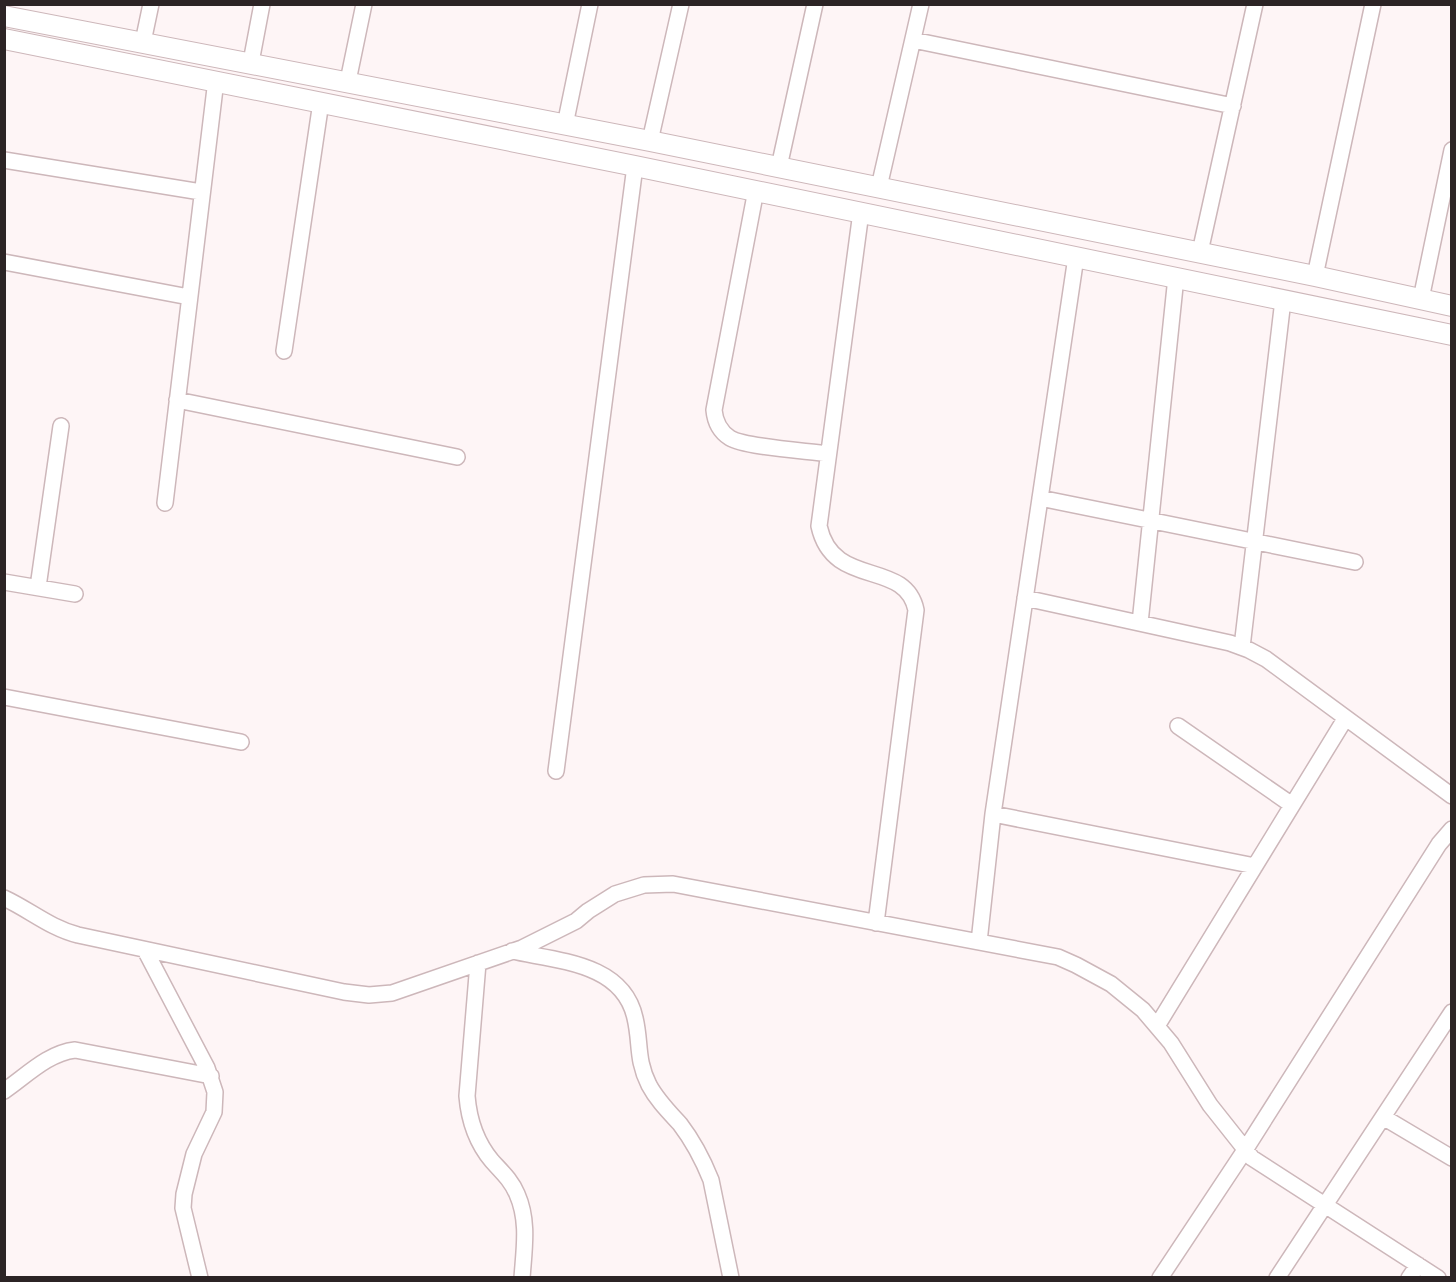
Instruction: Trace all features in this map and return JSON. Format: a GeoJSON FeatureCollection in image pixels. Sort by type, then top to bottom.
{"type":"FeatureCollection","features":[{"type":"Feature","properties":{"kind":"street"},"geometry":{"type":"LineString","coordinates":[[143,42],[151,4]]}},
{"type":"Feature","properties":{"kind":"street"},"geometry":{"type":"LineString","coordinates":[[251,62],[262,4]]}},
{"type":"Feature","properties":{"kind":"street"},"geometry":{"type":"LineString","coordinates":[[348,81],[364,4]]}},
{"type":"Feature","properties":{"kind":"street"},"geometry":{"type":"LineString","coordinates":[[565,124],[590,4]]}},
{"type":"Feature","properties":{"kind":"street"},"geometry":{"type":"LineString","coordinates":[[650,141],[681,4]]}},
{"type":"Feature","properties":{"kind":"street"},"geometry":{"type":"LineString","coordinates":[[780,167],[815,4]]}},
{"type":"Feature","properties":{"kind":"street"},"geometry":{"type":"LineString","coordinates":[[879,187],[921,4]]}},
{"type":"Feature","properties":{"kind":"street"},"geometry":{"type":"LineString","coordinates":[[1315,276],[1373,4]]}},
{"type":"Feature","properties":{"kind":"street"},"geometry":{"type":"LineString","coordinates":[[1200,252],[1254,5]]}},
{"type":"Feature","properties":{"kind":"street"},"geometry":{"type":"LineString","coordinates":[[4,16],[251,62],[780,167],[1200,252],[1452,306]]}},
{"type":"Feature","properties":{"kind":"street"},"geometry":{"type":"LineString","coordinates":[[4,39],[756,190],[1452,335]]}},
{"type":"Feature","properties":{"kind":"street"},"geometry":{"type":"LineString","coordinates":[[913,40],[1233,106]]}},
{"type":"Feature","properties":{"kind":"street"},"geometry":{"type":"LineString","coordinates":[[165,503],[216,80]]}},
{"type":"Feature","properties":{"kind":"street"},"geometry":{"type":"LineString","coordinates":[[397,117],[400,92]]}},
{"type":"Feature","properties":{"kind":"street"},"geometry":{"type":"LineString","coordinates":[[284,351],[321,102]]}},
{"type":"Feature","properties":{"kind":"street"},"geometry":{"type":"LineString","coordinates":[[1421,299],[1451,154]]}},
{"type":"Feature","properties":{"kind":"street"},"geometry":{"type":"LineString","coordinates":[[4,160],[201,192]]}},
{"type":"Feature","properties":{"kind":"street"},"geometry":{"type":"LineString","coordinates":[[556,771],[635,166]]}},
{"type":"Feature","properties":{"kind":"street"},"geometry":{"type":"LineString","coordinates":[[756,190],[714,410],[715,417],[725,434],[738,442],[828,454]]}},
{"type":"Feature","properties":{"kind":"street"},"geometry":{"type":"LineString","coordinates":[[923,225],[930,198]]}},
{"type":"Feature","properties":{"kind":"street"},"geometry":{"type":"LineString","coordinates":[[861,212],[819,526],[827,548],[835,557],[845,564],[903,585],[912,596],[916,610],[876,923]]}},
{"type":"Feature","properties":{"kind":"street"},"geometry":{"type":"LineString","coordinates":[[980,942],[993,814],[1076,257]]}},
{"type":"Feature","properties":{"kind":"street"},"geometry":{"type":"LineString","coordinates":[[4,262],[189,297]]}},
{"type":"Feature","properties":{"kind":"street"},"geometry":{"type":"LineString","coordinates":[[1140,623],[1176,277]]}},
{"type":"Feature","properties":{"kind":"street"},"geometry":{"type":"LineString","coordinates":[[1242,647],[1283,300]]}},
{"type":"Feature","properties":{"kind":"street"},"geometry":{"type":"LineString","coordinates":[[177,400],[457,457]]}},
{"type":"Feature","properties":{"kind":"street"},"geometry":{"type":"LineString","coordinates":[[38,587],[61,426]]}},
{"type":"Feature","properties":{"kind":"street"},"geometry":{"type":"LineString","coordinates":[[1040,498],[1355,562]]}},
{"type":"Feature","properties":{"kind":"street"},"geometry":{"type":"LineString","coordinates":[[4,582],[75,594]]}},
{"type":"Feature","properties":{"kind":"street"},"geometry":{"type":"LineString","coordinates":[[1025,598],[1242,647],[1266,659],[1452,796]]}},
{"type":"Feature","properties":{"kind":"street"},"geometry":{"type":"LineString","coordinates":[[4,697],[241,742]]}},
{"type":"Feature","properties":{"kind":"street"},"geometry":{"type":"LineString","coordinates":[[1157,1026],[1345,719]]}},
{"type":"Feature","properties":{"kind":"street"},"geometry":{"type":"LineString","coordinates":[[1178,726],[1292,805]]}},
{"type":"Feature","properties":{"kind":"street"},"geometry":{"type":"LineString","coordinates":[[993,814],[1255,866]]}},
{"type":"Feature","properties":{"kind":"street"},"geometry":{"type":"LineString","coordinates":[[1160,1278],[1245,1150],[1439,844],[1452,829]]}},
{"type":"Feature","properties":{"kind":"street"},"geometry":{"type":"LineString","coordinates":[[4,898],[65,932],[344,992],[369,995],[392,993],[512,951],[576,921],[615,894],[659,884],[674,884],[1058,957],[1111,984],[1127,996],[1157,1026],[1171,1043],[1210,1105],[1252,1158],[1326,1205],[1414,1271],[1438,1278]]}},
{"type":"Feature","properties":{"kind":"street"},"geometry":{"type":"LineString","coordinates":[[145,950],[211,1076],[215,1092],[214,1112],[190,1166],[183,1208],[200,1278]]}},
{"type":"Feature","properties":{"kind":"street"},"geometry":{"type":"LineString","coordinates":[[512,951],[595,970],[615,982],[623,991],[636,1019],[639,1054],[648,1083],[662,1105],[690,1138],[711,1180],[731,1278]]}},
{"type":"Feature","properties":{"kind":"street"},"geometry":{"type":"LineString","coordinates":[[478,963],[467,1096],[468,1110],[480,1144],[511,1181],[521,1204],[525,1227],[522,1278]]}},
{"type":"Feature","properties":{"kind":"street"},"geometry":{"type":"LineString","coordinates":[[1277,1278],[1452,1012]]}},
{"type":"Feature","properties":{"kind":"street"},"geometry":{"type":"LineString","coordinates":[[4,1091],[53,1056],[75,1050],[211,1076]]}},
{"type":"Feature","properties":{"kind":"street"},"geometry":{"type":"LineString","coordinates":[[1383,1117],[1452,1158]]}}]}
